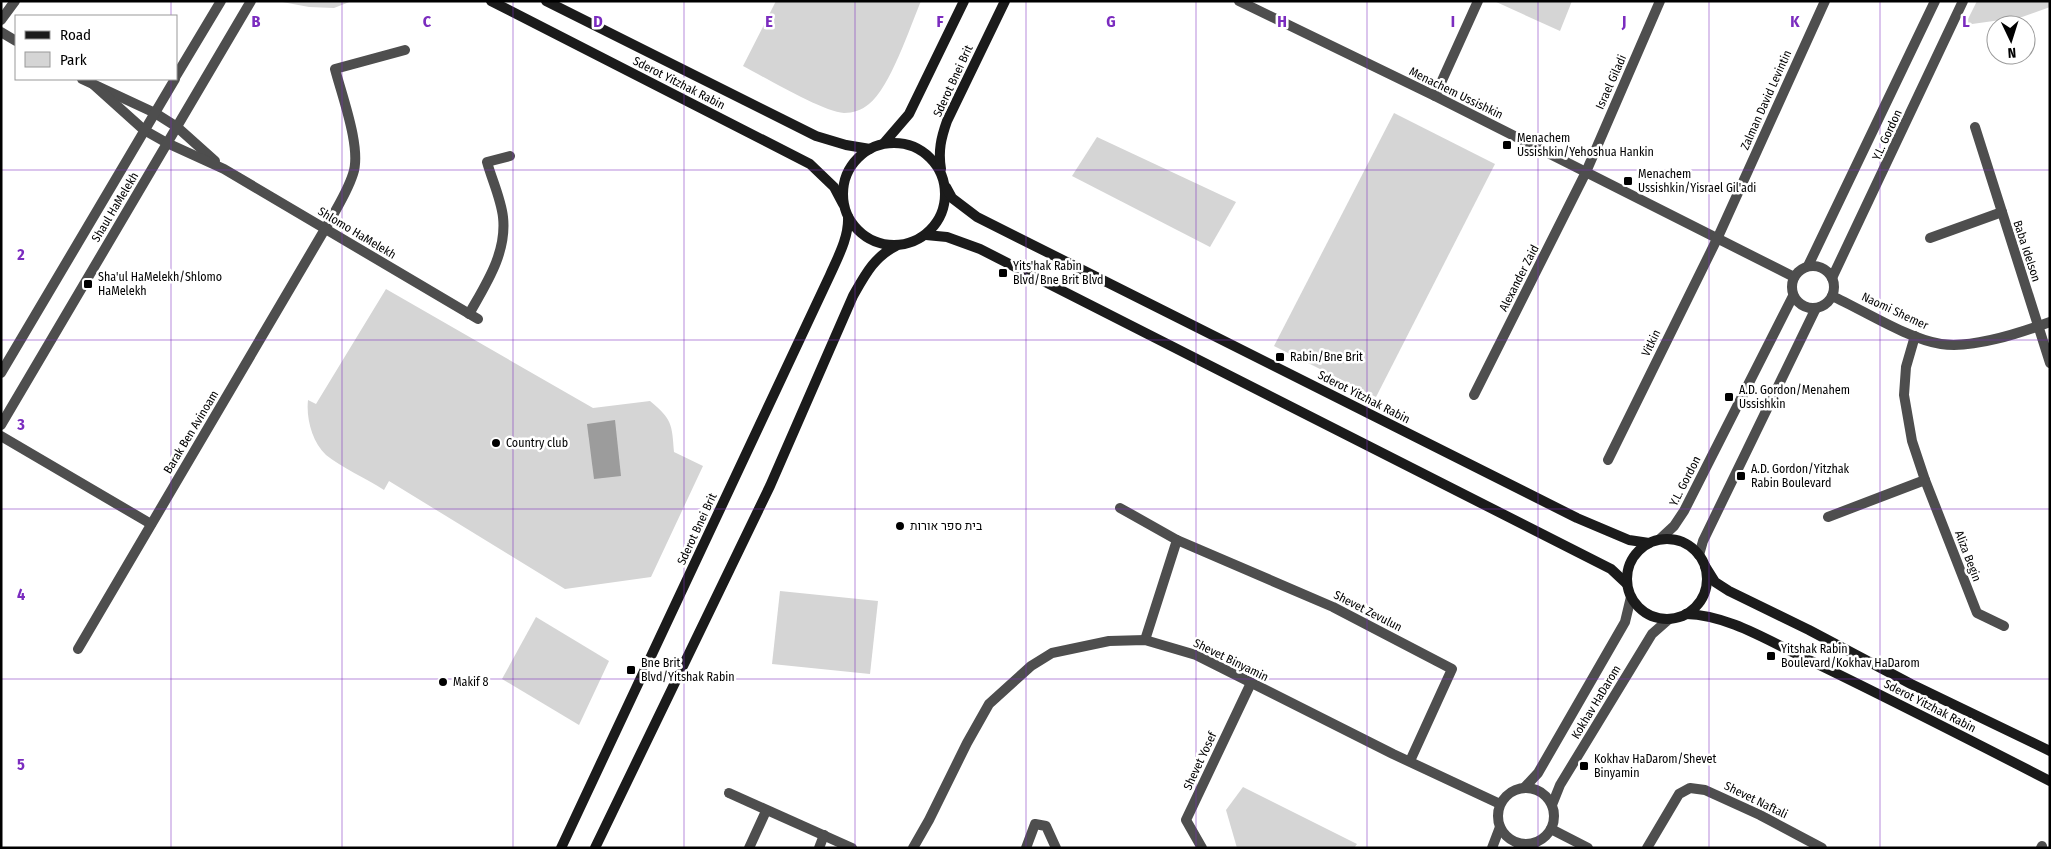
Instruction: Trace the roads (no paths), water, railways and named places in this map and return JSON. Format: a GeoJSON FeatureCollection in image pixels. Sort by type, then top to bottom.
{"type":"FeatureCollection","features":[{"type":"Feature","properties":{"kind":"main road","name":"Sderot Yitzhak Rabin"},"geometry":{"type":"LineString","coordinates":[[491,1],[810,164],[834,188],[843,204]]}},
{"type":"Feature","properties":{"kind":"main road","name":"Sderot Yitzhak Rabin"},"geometry":{"type":"LineString","coordinates":[[546,1],[816,136],[840,144],[870,149]]}},
{"type":"Feature","properties":{"kind":"main road","name":"Sderot Bnei Brit"},"geometry":{"type":"LineString","coordinates":[[884,144],[909,114],[964,1]]}},
{"type":"Feature","properties":{"kind":"main road","name":"Sderot Bnei Brit"},"geometry":{"type":"LineString","coordinates":[[942,175],[939,153],[941,137],[1005,1]]}},
{"type":"Feature","properties":{"kind":"main road"},"geometry":{"type":"LineString","coordinates":[[595,848],[770,486],[853,296],[869,268],[886,251],[896,246],[912,243],[926,235],[936,226],[942,214],[946,200],[946,186],[942,175],[933,160],[919,149],[902,143],[884,144],[870,149],[857,158],[848,172],[843,187],[843,204],[848,217],[856,229],[868,239],[896,246]]}},
{"type":"Feature","properties":{"kind":"main road","name":"Sderot Yitzhak Rabin"},"geometry":{"type":"LineString","coordinates":[[946,186],[952,198],[977,217],[1577,518],[1629,540],[1649,543]]}},
{"type":"Feature","properties":{"kind":"main road","name":"Sderot Bnei Brit"},"geometry":{"type":"LineString","coordinates":[[561,848],[834,266],[844,242],[848,217]]}},
{"type":"Feature","properties":{"kind":"main road"},"geometry":{"type":"LineString","coordinates":[[926,235],[947,236],[980,249],[1611,569],[1627,584]]}},
{"type":"Feature","properties":{"kind":"main road"},"geometry":{"type":"LineString","coordinates":[[1660,539],[1682,542],[1691,547],[1699,555],[1705,566],[1707,577],[1702,599],[1695,607],[1686,614],[1669,619],[1658,618],[1638,606],[1631,597],[1627,584],[1632,560],[1639,550],[1649,543],[1660,539]]}},
{"type":"Feature","properties":{"kind":"main road","name":"Sderot Yitzhak Rabin"},"geometry":{"type":"LineString","coordinates":[[1705,566],[1715,582],[1729,591],[1911,684],[2050,751]]}},
{"type":"Feature","properties":{"kind":"main road","name":"Sderot Yitzhak Rabin"},"geometry":{"type":"LineString","coordinates":[[1686,614],[1702,614],[1744,629],[1852,680],[2050,781]]}},
{"type":"Feature","properties":{"kind":"street"},"geometry":{"type":"LineString","coordinates":[[1,20],[15,1]]}},
{"type":"Feature","properties":{"kind":"street","name":"Shaul HaMelekh"},"geometry":{"type":"LineString","coordinates":[[178,75],[221,1]]}},
{"type":"Feature","properties":{"kind":"street","name":"Shaul HaMelekh"},"geometry":{"type":"LineString","coordinates":[[1,425],[251,1]]}},
{"type":"Feature","properties":{"kind":"street","name":"Menachem Ussishkin"},"geometry":{"type":"LineString","coordinates":[[1239,1],[1435,96],[1718,237],[1794,277]]}},
{"type":"Feature","properties":{"kind":"street"},"geometry":{"type":"LineString","coordinates":[[1435,96],[1478,1]]}},
{"type":"Feature","properties":{"kind":"street","name":"Israel Giladi"},"geometry":{"type":"LineString","coordinates":[[1586,172],[1660,1]]}},
{"type":"Feature","properties":{"kind":"street","name":"Zalman David Levintin"},"geometry":{"type":"LineString","coordinates":[[1718,237],[1825,1]]}},
{"type":"Feature","properties":{"kind":"street","name":"Y.L. Gordon"},"geometry":{"type":"LineString","coordinates":[[1808,266],[1935,1]]}},
{"type":"Feature","properties":{"kind":"street","name":"Y.L. Gordon"},"geometry":{"type":"LineString","coordinates":[[1832,278],[1963,1]]}},
{"type":"Feature","properties":{"kind":"street"},"geometry":{"type":"LineString","coordinates":[[1,32],[15,40]]}},
{"type":"Feature","properties":{"kind":"street","name":"Barak Ben Avinoam"},"geometry":{"type":"LineString","coordinates":[[78,649],[326,229],[353,176],[355,162],[354,142],[335,69],[405,50]]}},
{"type":"Feature","properties":{"kind":"street","name":"Shlomo HaMelekh"},"geometry":{"type":"LineString","coordinates":[[84,80],[155,113],[177,127],[224,168]]}},
{"type":"Feature","properties":{"kind":"street","name":"Shaul HaMelekh"},"geometry":{"type":"LineString","coordinates":[[1,373],[175,80]]}},
{"type":"Feature","properties":{"kind":"street","name":"Shlomo HaMelekh"},"geometry":{"type":"LineString","coordinates":[[94,85],[144,130],[167,144],[224,168],[474,316],[495,267],[503,237],[503,216],[487,162],[510,156]]}},
{"type":"Feature","properties":{"kind":"street","name":"Baba Idelson"},"geometry":{"type":"LineString","coordinates":[[1975,127],[2050,363]]}},
{"type":"Feature","properties":{"kind":"street","name":"Alexander Zaid"},"geometry":{"type":"LineString","coordinates":[[1474,395],[1586,172]]}},
{"type":"Feature","properties":{"kind":"street","name":"Baba Idelson"},"geometry":{"type":"LineString","coordinates":[[1930,238],[2002,212]]}},
{"type":"Feature","properties":{"kind":"street","name":"Vitkin"},"geometry":{"type":"LineString","coordinates":[[1608,460],[1718,237]]}},
{"type":"Feature","properties":{"kind":"street"},"geometry":{"type":"LineString","coordinates":[[1808,266],[1820,266],[1829,273],[1834,284],[1832,296],[1828,302],[1816,308],[1803,306],[1793,296],[1791,290],[1797,272],[1808,266]]}},
{"type":"Feature","properties":{"kind":"street","name":"Y.L. Gordon"},"geometry":{"type":"LineString","coordinates":[[1660,539],[1674,526],[1684,511],[1793,296]]}},
{"type":"Feature","properties":{"kind":"street","name":"Naomi Shemer"},"geometry":{"type":"LineString","coordinates":[[1832,296],[1915,336],[1941,344],[1964,344],[1986,341],[2038,326]]}},
{"type":"Feature","properties":{"kind":"street"},"geometry":{"type":"LineString","coordinates":[[1699,555],[1703,541],[1816,308]]}},
{"type":"Feature","properties":{"kind":"street"},"geometry":{"type":"LineString","coordinates":[[2038,326],[2050,322]]}},
{"type":"Feature","properties":{"kind":"street","name":"Aliza Begin"},"geometry":{"type":"LineString","coordinates":[[1915,336],[1906,367],[1904,395],[1912,441],[1976,613],[2004,626]]}},
{"type":"Feature","properties":{"kind":"street"},"geometry":{"type":"LineString","coordinates":[[1,436],[151,524]]}},
{"type":"Feature","properties":{"kind":"street"},"geometry":{"type":"LineString","coordinates":[[1828,517],[1925,480]]}},
{"type":"Feature","properties":{"kind":"street","name":"Shevet Zevulun"},"geometry":{"type":"LineString","coordinates":[[1120,508],[1177,540],[1333,607],[1452,669],[1410,761]]}},
{"type":"Feature","properties":{"kind":"street"},"geometry":{"type":"LineString","coordinates":[[1145,640],[1177,540]]}},
{"type":"Feature","properties":{"kind":"street","name":"Kokhav HaDarom"},"geometry":{"type":"LineString","coordinates":[[1524,788],[1538,773],[1625,622],[1631,597]]}},
{"type":"Feature","properties":{"kind":"street","name":"Kokhav HaDarom"},"geometry":{"type":"LineString","coordinates":[[1552,805],[1560,785],[1652,634],[1669,619]]}},
{"type":"Feature","properties":{"kind":"street","name":"Shevet Binyamin"},"geometry":{"type":"LineString","coordinates":[[913,848],[929,820],[967,742],[990,704],[1031,666],[1052,653],[1109,640],[1145,640],[1196,655],[1500,804]]}},
{"type":"Feature","properties":{"kind":"street","name":"Shevet Yosef"},"geometry":{"type":"LineString","coordinates":[[1202,848],[1186,820],[1251,683]]}},
{"type":"Feature","properties":{"kind":"street"},"geometry":{"type":"LineString","coordinates":[[1524,788],[1541,792],[1552,805],[1554,821],[1551,829],[1540,840],[1523,846],[1510,839],[1500,827],[1498,820],[1500,804],[1509,793],[1524,788]]}},
{"type":"Feature","properties":{"kind":"street","name":"Shevet Naftali"},"geometry":{"type":"LineString","coordinates":[[1647,848],[1679,794],[1690,788],[1713,793],[1760,815],[1822,848]]}},
{"type":"Feature","properties":{"kind":"street"},"geometry":{"type":"LineString","coordinates":[[729,793],[852,848]]}},
{"type":"Feature","properties":{"kind":"street"},"geometry":{"type":"LineString","coordinates":[[749,848],[766,811]]}},
{"type":"Feature","properties":{"kind":"street"},"geometry":{"type":"LineString","coordinates":[[1026,848],[1035,824],[1046,826],[1056,848]]}},
{"type":"Feature","properties":{"kind":"street"},"geometry":{"type":"LineString","coordinates":[[1492,848],[1500,827]]}},
{"type":"Feature","properties":{"kind":"street"},"geometry":{"type":"LineString","coordinates":[[1551,829],[1588,848]]}},
{"type":"Feature","properties":{"kind":"street"},"geometry":{"type":"LineString","coordinates":[[819,848],[824,835]]}},
{"type":"Feature","properties":{"kind":"place","name":"Menachem Ussishkin/Yehoshua Hankin"},"geometry":{"type":"Point","coordinates":[1507,145]}},
{"type":"Feature","properties":{"kind":"place","name":"Menachem Ussishkin/Yisrael Gil'adi"},"geometry":{"type":"Point","coordinates":[1628,181]}},
{"type":"Feature","properties":{"kind":"place","name":"Yits'hak Rabin Blvd/Bne Brit Blvd"},"geometry":{"type":"Point","coordinates":[1003,273]}},
{"type":"Feature","properties":{"kind":"place","name":"Sha'ul HaMelekh/Shlomo HaMelekh"},"geometry":{"type":"Point","coordinates":[88,284]}},
{"type":"Feature","properties":{"kind":"place","name":"Rabin/Bne Brit"},"geometry":{"type":"Point","coordinates":[1280,357]}},
{"type":"Feature","properties":{"kind":"place","name":"A.D. Gordon/Menahem Ussishkin"},"geometry":{"type":"Point","coordinates":[1729,397]}},
{"type":"Feature","properties":{"kind":"place","name":"Country club"},"geometry":{"type":"Point","coordinates":[496,443]}},
{"type":"Feature","properties":{"kind":"place","name":"A.D. Gordon/Yitzhak Rabin Boulevard"},"geometry":{"type":"Point","coordinates":[1741,476]}},
{"type":"Feature","properties":{"kind":"place","name":"בית ספר אורות"},"geometry":{"type":"Point","coordinates":[900,526]}},
{"type":"Feature","properties":{"kind":"place","name":"Yitshak Rabin Boulevard/Kokhav HaDarom"},"geometry":{"type":"Point","coordinates":[1771,656]}},
{"type":"Feature","properties":{"kind":"place","name":"Bne Brit Blvd/Yitshak Rabin"},"geometry":{"type":"Point","coordinates":[631,670]}},
{"type":"Feature","properties":{"kind":"place","name":"Makif 8"},"geometry":{"type":"Point","coordinates":[443,682]}},
{"type":"Feature","properties":{"kind":"place","name":"Kokhav HaDarom/Shevet Binyamin"},"geometry":{"type":"Point","coordinates":[1584,766]}}]}
